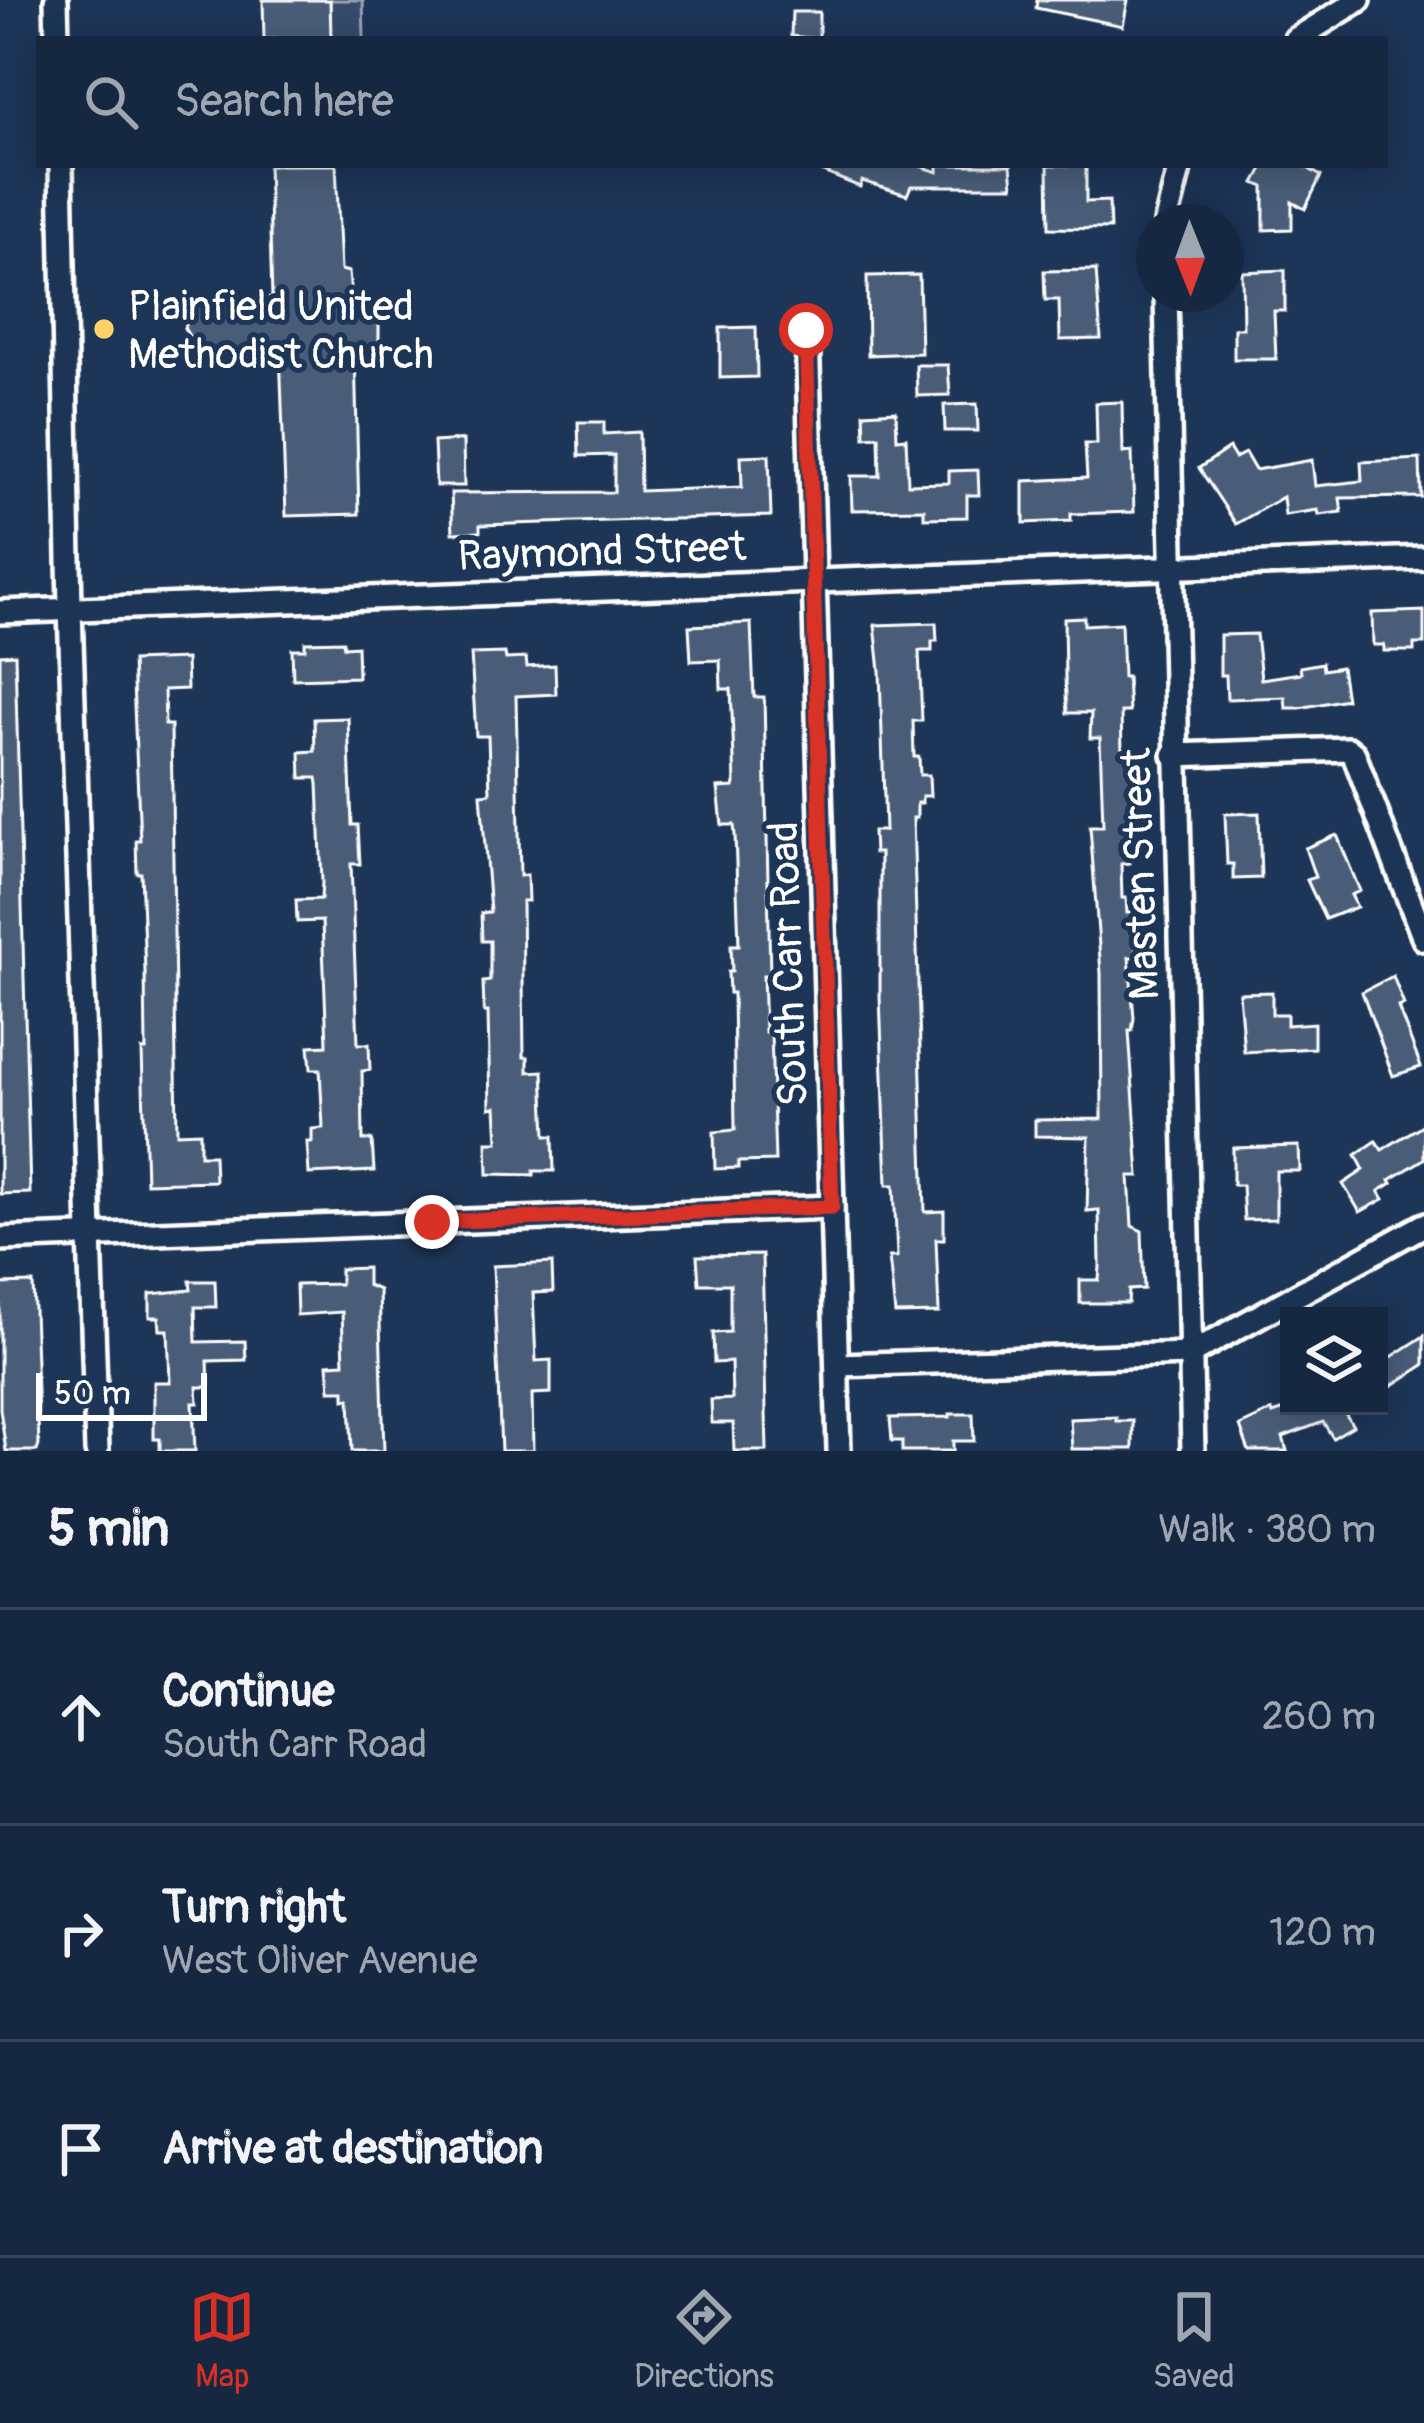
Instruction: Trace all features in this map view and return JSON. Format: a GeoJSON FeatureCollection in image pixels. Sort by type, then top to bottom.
{"type":"FeatureCollection","features":[{"type":"Feature","properties":{"kind":"street"},"geometry":{"type":"LineString","coordinates":[[56,0],[58,36]]}},
{"type":"Feature","properties":{"kind":"street"},"geometry":{"type":"LineString","coordinates":[[1301,36],[1359,0]]}},
{"type":"Feature","properties":{"kind":"street"},"geometry":{"type":"LineString","coordinates":[[61,168],[70,610],[98,1451]]}},
{"type":"Feature","properties":{"kind":"street"},"geometry":{"type":"LineString","coordinates":[[1170,204],[1179,168]]}},
{"type":"Feature","properties":{"kind":"street","name":"Masten Street"},"geometry":{"type":"LineString","coordinates":[[1166,312],[1193,1451]]}},
{"type":"Feature","properties":{"kind":"street","name":"South Carr Road"},"geometry":{"type":"LineString","coordinates":[[806,330],[839,1451]]}},
{"type":"Feature","properties":{"kind":"street","name":"Raymond Street"},"geometry":{"type":"LineString","coordinates":[[0,612],[1424,558]]}},
{"type":"Feature","properties":{"kind":"street"},"geometry":{"type":"LineString","coordinates":[[1174,754],[1348,749],[1354,754],[1424,939]]}},
{"type":"Feature","properties":{"kind":"street"},"geometry":{"type":"LineString","coordinates":[[0,1239],[832,1207]]}},
{"type":"Feature","properties":{"kind":"street"},"geometry":{"type":"LineString","coordinates":[[837,1365],[1190,1354],[1424,1226]]}},
{"type":"Feature","properties":{"kind":"green space"},"geometry":{"type":"Polygon","coordinates":[[[330,0],[363,0],[364,36],[331,36],[330,0]]]}},
{"type":"Feature","properties":{"kind":"building"},"geometry":{"type":"Polygon","coordinates":[[[263,0],[330,0],[331,36],[264,36],[263,0]]]}},
{"type":"Feature","properties":{"kind":"building"},"geometry":{"type":"Polygon","coordinates":[[[1037,0],[1128,0],[1123,26],[1036,8],[1037,0]]]}},
{"type":"Feature","properties":{"kind":"building"},"geometry":{"type":"Polygon","coordinates":[[[792,12],[819,12],[819,36],[791,36],[792,12]]]}},
{"type":"Feature","properties":{"kind":"building"},"geometry":{"type":"Polygon","coordinates":[[[268,168],[336,168],[341,270],[349,272],[353,317],[379,321],[379,350],[355,351],[359,514],[286,516],[280,351],[200,353],[184,328],[197,304],[272,298],[268,168]]]}},
{"type":"Feature","properties":{"kind":"building"},"geometry":{"type":"Polygon","coordinates":[[[813,168],[926,168],[938,172],[938,168],[1011,168],[1013,186],[911,186],[907,195],[862,181],[860,187],[813,168]]]}},
{"type":"Feature","properties":{"kind":"building"},"geometry":{"type":"Polygon","coordinates":[[[1048,168],[1086,168],[1086,202],[1109,201],[1110,229],[1049,228],[1048,168]]]}},
{"type":"Feature","properties":{"kind":"building"},"geometry":{"type":"Polygon","coordinates":[[[1263,168],[1307,168],[1321,176],[1305,209],[1292,202],[1292,229],[1264,230],[1264,187],[1255,183],[1263,168]]]}},
{"type":"Feature","properties":{"kind":"building"},"geometry":{"type":"Polygon","coordinates":[[[1096,270],[1101,339],[1060,340],[1059,300],[1045,300],[1044,271],[1096,270]]]}},
{"type":"Feature","properties":{"kind":"building"},"geometry":{"type":"Polygon","coordinates":[[[1285,270],[1285,311],[1274,311],[1276,359],[1234,359],[1234,328],[1243,328],[1244,272],[1285,270]]]}},
{"type":"Feature","properties":{"kind":"building"},"geometry":{"type":"Polygon","coordinates":[[[919,275],[921,353],[868,355],[867,276],[919,275]]]}},
{"type":"Feature","properties":{"kind":"building"},"geometry":{"type":"Polygon","coordinates":[[[756,327],[757,377],[720,378],[720,328],[756,327]]]}},
{"type":"Feature","properties":{"kind":"building"},"geometry":{"type":"Polygon","coordinates":[[[916,365],[948,365],[950,395],[917,396],[916,365]]]}},
{"type":"Feature","properties":{"kind":"building"},"geometry":{"type":"Polygon","coordinates":[[[1122,402],[1123,453],[1132,452],[1134,512],[1071,514],[1071,521],[1024,523],[1024,481],[1087,478],[1085,444],[1097,444],[1096,403],[1122,402]]]}},
{"type":"Feature","properties":{"kind":"building"},"geometry":{"type":"Polygon","coordinates":[[[977,404],[978,431],[945,431],[944,405],[977,404]]]}},
{"type":"Feature","properties":{"kind":"building"},"geometry":{"type":"Polygon","coordinates":[[[896,411],[897,439],[906,438],[908,484],[949,483],[949,471],[978,470],[979,495],[967,495],[967,517],[924,518],[924,509],[852,510],[851,476],[880,476],[879,436],[865,437],[864,413],[896,411]]]}},
{"type":"Feature","properties":{"kind":"building"},"geometry":{"type":"Polygon","coordinates":[[[578,422],[604,422],[604,434],[639,432],[640,491],[742,487],[741,456],[769,455],[771,516],[480,525],[480,532],[453,533],[451,493],[614,492],[614,455],[579,456],[578,422]]]}},
{"type":"Feature","properties":{"kind":"building"},"geometry":{"type":"Polygon","coordinates":[[[463,440],[464,486],[436,486],[434,442],[463,440]]]}},
{"type":"Feature","properties":{"kind":"building"},"geometry":{"type":"Polygon","coordinates":[[[1229,448],[1235,458],[1245,453],[1255,470],[1312,460],[1315,486],[1362,481],[1361,462],[1420,459],[1421,497],[1340,498],[1342,512],[1285,515],[1283,497],[1236,524],[1199,468],[1229,448]]]}},
{"type":"Feature","properties":{"kind":"building"},"geometry":{"type":"Polygon","coordinates":[[[1424,611],[1424,644],[1414,644],[1414,651],[1384,651],[1384,645],[1373,645],[1372,613],[1424,611]]]}},
{"type":"Feature","properties":{"kind":"building"},"geometry":{"type":"Polygon","coordinates":[[[1084,617],[1084,625],[1121,623],[1123,677],[1127,677],[1129,712],[1121,712],[1122,751],[1130,751],[1133,811],[1127,811],[1130,863],[1121,864],[1122,898],[1126,898],[1127,913],[1134,913],[1136,957],[1129,957],[1134,1018],[1129,1031],[1139,1176],[1129,1176],[1132,1226],[1142,1231],[1144,1289],[1129,1290],[1128,1303],[1080,1303],[1080,1280],[1099,1280],[1100,1266],[1099,1210],[1087,1211],[1089,1137],[1035,1136],[1035,1120],[1102,1119],[1101,973],[1090,826],[1103,826],[1100,738],[1090,738],[1091,713],[1067,713],[1065,678],[1064,618],[1084,617]]]}},
{"type":"Feature","properties":{"kind":"building"},"geometry":{"type":"Polygon","coordinates":[[[751,623],[754,697],[764,697],[770,975],[763,975],[765,1032],[771,1032],[775,1161],[738,1162],[738,1168],[715,1169],[714,1132],[735,1130],[733,993],[729,993],[728,972],[732,971],[731,945],[739,945],[735,835],[734,825],[722,825],[718,788],[735,783],[731,689],[721,689],[720,660],[691,661],[689,626],[751,623]]]}},
{"type":"Feature","properties":{"kind":"building"},"geometry":{"type":"Polygon","coordinates":[[[936,623],[932,651],[919,651],[922,721],[913,721],[914,757],[919,757],[920,775],[929,775],[930,796],[922,796],[917,818],[913,818],[925,1212],[944,1211],[944,1239],[936,1239],[939,1313],[895,1314],[889,1257],[897,1257],[894,1185],[887,1185],[880,996],[880,853],[874,853],[873,831],[885,831],[875,625],[936,623]]]}},
{"type":"Feature","properties":{"kind":"building"},"geometry":{"type":"Polygon","coordinates":[[[1256,634],[1261,679],[1301,673],[1300,667],[1322,663],[1323,670],[1341,667],[1346,699],[1286,708],[1285,697],[1227,699],[1226,675],[1220,675],[1220,635],[1256,634]]]}},
{"type":"Feature","properties":{"kind":"building"},"geometry":{"type":"Polygon","coordinates":[[[343,641],[344,647],[357,646],[358,677],[293,679],[292,649],[305,649],[305,642],[343,641]]]}},
{"type":"Feature","properties":{"kind":"building"},"geometry":{"type":"Polygon","coordinates":[[[505,653],[506,659],[526,658],[527,667],[555,665],[556,694],[516,696],[520,876],[527,875],[528,901],[522,901],[524,1057],[528,1057],[528,1072],[543,1071],[546,1136],[553,1136],[554,1171],[534,1171],[534,1175],[488,1174],[487,1142],[498,1142],[496,1107],[490,1108],[488,1012],[484,1012],[490,941],[482,941],[481,913],[490,912],[481,794],[490,793],[488,736],[476,736],[471,654],[505,653]]]}},
{"type":"Feature","properties":{"kind":"building"},"geometry":{"type":"Polygon","coordinates":[[[15,654],[30,1193],[0,1194],[0,655],[15,654]]]}},
{"type":"Feature","properties":{"kind":"building"},"geometry":{"type":"Polygon","coordinates":[[[186,659],[187,689],[164,690],[165,725],[171,725],[177,1133],[200,1132],[200,1155],[214,1155],[215,1181],[146,1183],[145,971],[141,873],[137,873],[136,840],[140,840],[132,661],[186,659]]]}},
{"type":"Feature","properties":{"kind":"building"},"geometry":{"type":"Polygon","coordinates":[[[348,718],[352,825],[358,825],[360,864],[351,864],[358,1044],[369,1044],[370,1070],[362,1071],[363,1140],[372,1140],[374,1171],[309,1174],[307,1142],[312,1142],[312,1129],[323,1128],[320,1069],[311,1069],[309,1046],[327,1045],[322,921],[297,922],[296,900],[321,899],[322,882],[317,778],[301,778],[300,752],[315,751],[314,719],[348,718]]]}},
{"type":"Feature","properties":{"kind":"building"},"geometry":{"type":"Polygon","coordinates":[[[1259,813],[1261,878],[1233,879],[1233,864],[1227,864],[1225,814],[1259,813]]]}},
{"type":"Feature","properties":{"kind":"building"},"geometry":{"type":"Polygon","coordinates":[[[1337,835],[1360,891],[1351,895],[1357,907],[1325,919],[1307,880],[1315,877],[1305,848],[1337,835]]]}},
{"type":"Feature","properties":{"kind":"building"},"geometry":{"type":"Polygon","coordinates":[[[1393,976],[1404,1005],[1398,1007],[1421,1067],[1393,1076],[1362,992],[1393,976]]]}},
{"type":"Feature","properties":{"kind":"building"},"geometry":{"type":"Polygon","coordinates":[[[1272,992],[1272,1014],[1287,1014],[1287,1025],[1314,1023],[1314,1048],[1244,1052],[1239,993],[1272,992]]]}},
{"type":"Feature","properties":{"kind":"building"},"geometry":{"type":"Polygon","coordinates":[[[1424,1124],[1424,1159],[1390,1180],[1379,1191],[1384,1199],[1360,1212],[1343,1184],[1364,1170],[1356,1155],[1376,1141],[1382,1150],[1424,1124]]]}},
{"type":"Feature","properties":{"kind":"building"},"geometry":{"type":"Polygon","coordinates":[[[1299,1146],[1300,1171],[1276,1171],[1276,1219],[1244,1220],[1242,1185],[1233,1185],[1233,1148],[1299,1146]]]}},
{"type":"Feature","properties":{"kind":"building"},"geometry":{"type":"Polygon","coordinates":[[[762,1255],[767,1451],[734,1451],[733,1423],[712,1423],[711,1400],[732,1399],[731,1362],[714,1363],[713,1333],[730,1332],[730,1284],[699,1284],[697,1256],[762,1255]]]}},
{"type":"Feature","properties":{"kind":"building"},"geometry":{"type":"Polygon","coordinates":[[[552,1263],[553,1292],[533,1293],[536,1361],[551,1360],[551,1393],[532,1394],[533,1451],[501,1451],[493,1266],[552,1263]]]}},
{"type":"Feature","properties":{"kind":"building"},"geometry":{"type":"Polygon","coordinates":[[[367,1268],[367,1285],[379,1290],[384,1451],[352,1451],[350,1398],[345,1399],[345,1390],[330,1390],[328,1364],[344,1363],[342,1312],[297,1315],[296,1285],[340,1284],[340,1269],[367,1268]]]}},
{"type":"Feature","properties":{"kind":"building"},"geometry":{"type":"Polygon","coordinates":[[[190,1281],[215,1281],[216,1307],[195,1307],[196,1342],[245,1341],[246,1360],[208,1361],[209,1387],[197,1387],[198,1403],[193,1403],[195,1451],[160,1451],[160,1439],[154,1439],[154,1382],[170,1382],[168,1330],[160,1330],[159,1317],[150,1317],[150,1294],[191,1290],[190,1281]]]}},
{"type":"Feature","properties":{"kind":"building"},"geometry":{"type":"Polygon","coordinates":[[[33,1283],[39,1445],[37,1451],[6,1451],[0,1409],[0,1284],[33,1283]]]}},
{"type":"Feature","properties":{"kind":"building"},"geometry":{"type":"Polygon","coordinates":[[[1424,1336],[1424,1365],[1388,1388],[1388,1359],[1424,1336]]]}},
{"type":"Feature","properties":{"kind":"building"},"geometry":{"type":"Polygon","coordinates":[[[973,1414],[974,1441],[953,1441],[953,1451],[902,1451],[902,1441],[892,1441],[890,1418],[973,1414]]]}},
{"type":"Feature","properties":{"kind":"building"},"geometry":{"type":"Polygon","coordinates":[[[1273,1414],[1346,1415],[1353,1426],[1333,1438],[1323,1422],[1283,1437],[1287,1451],[1249,1451],[1240,1426],[1273,1414]]]}},
{"type":"Feature","properties":{"kind":"building"},"geometry":{"type":"Polygon","coordinates":[[[1116,1417],[1116,1421],[1133,1421],[1133,1449],[1072,1449],[1070,1419],[1116,1417]]]}},
{"type":"Feature","properties":{"kind":"place","name":"Plainfield United Methodist Church"},"geometry":{"type":"Point","coordinates":[104,329]}},
{"type":"Feature","properties":{"kind":"route"},"geometry":{"type":"LineString","coordinates":[[432,1222],[832,1207],[806,330]]}}]}
